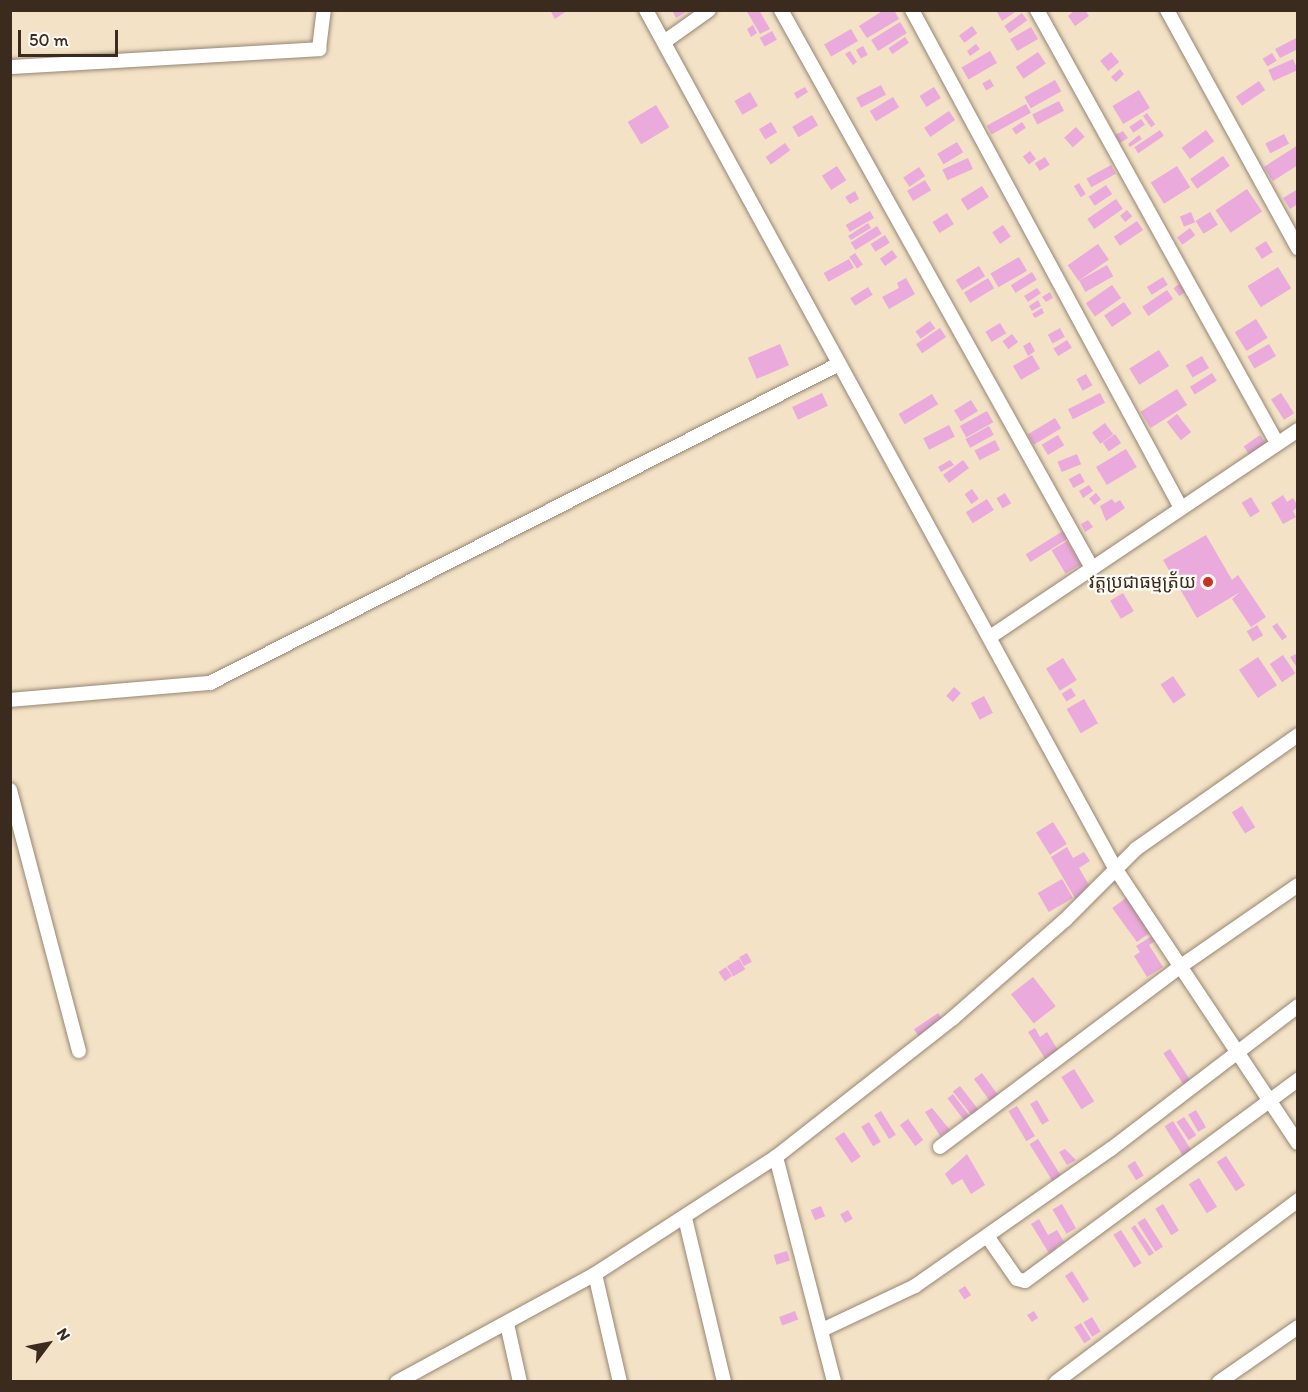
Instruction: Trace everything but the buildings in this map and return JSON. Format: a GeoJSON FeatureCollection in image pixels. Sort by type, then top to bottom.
{"type":"FeatureCollection","features":[{"type":"Feature","properties":{"kind":"street"},"geometry":{"type":"LineString","coordinates":[[10,67],[319,49],[324,10]]}},
{"type":"Feature","properties":{"kind":"street"},"geometry":{"type":"LineString","coordinates":[[646,10],[1115,868],[1298,1143]]}},
{"type":"Feature","properties":{"kind":"street"},"geometry":{"type":"LineString","coordinates":[[664,42],[710,10]]}},
{"type":"Feature","properties":{"kind":"street"},"geometry":{"type":"LineString","coordinates":[[781,10],[1092,568]]}},
{"type":"Feature","properties":{"kind":"street"},"geometry":{"type":"LineString","coordinates":[[912,10],[1181,508]]}},
{"type":"Feature","properties":{"kind":"street"},"geometry":{"type":"LineString","coordinates":[[1037,10],[1277,443]]}},
{"type":"Feature","properties":{"kind":"street"},"geometry":{"type":"LineString","coordinates":[[1167,10],[1298,248]]}},
{"type":"Feature","properties":{"kind":"street"},"geometry":{"type":"LineString","coordinates":[[10,700],[210,683],[839,364]]}},
{"type":"Feature","properties":{"kind":"street"},"geometry":{"type":"LineString","coordinates":[[990,637],[1298,430]]}},
{"type":"Feature","properties":{"kind":"street"},"geometry":{"type":"LineString","coordinates":[[397,1382],[418,1377],[595,1274],[685,1218],[776,1157],[953,1018],[1065,920],[1136,849],[1298,735]]}},
{"type":"Feature","properties":{"kind":"street"},"geometry":{"type":"LineString","coordinates":[[10,790],[79,1051]]}},
{"type":"Feature","properties":{"kind":"street"},"geometry":{"type":"LineString","coordinates":[[940,1147],[1181,966],[1298,885]]}},
{"type":"Feature","properties":{"kind":"street"},"geometry":{"type":"LineString","coordinates":[[822,1330],[915,1286],[1111,1149],[1237,1050],[1298,1006]]}},
{"type":"Feature","properties":{"kind":"street"},"geometry":{"type":"LineString","coordinates":[[987,1236],[1017,1279],[1025,1281],[1298,1080]]}},
{"type":"Feature","properties":{"kind":"street"},"geometry":{"type":"LineString","coordinates":[[776,1157],[834,1382]]}},
{"type":"Feature","properties":{"kind":"street"},"geometry":{"type":"LineString","coordinates":[[1056,1382],[1298,1200]]}},
{"type":"Feature","properties":{"kind":"street"},"geometry":{"type":"LineString","coordinates":[[685,1218],[724,1382]]}},
{"type":"Feature","properties":{"kind":"street"},"geometry":{"type":"LineString","coordinates":[[595,1274],[620,1382]]}},
{"type":"Feature","properties":{"kind":"street"},"geometry":{"type":"LineString","coordinates":[[507,1324],[520,1382]]}},
{"type":"Feature","properties":{"kind":"street"},"geometry":{"type":"LineString","coordinates":[[1219,1382],[1298,1327]]}},
{"type":"Feature","properties":{"kind":"place","name":"វត្តប្រជាធម្មត្រ័យ"},"geometry":{"type":"Point","coordinates":[1208,582]}}]}
